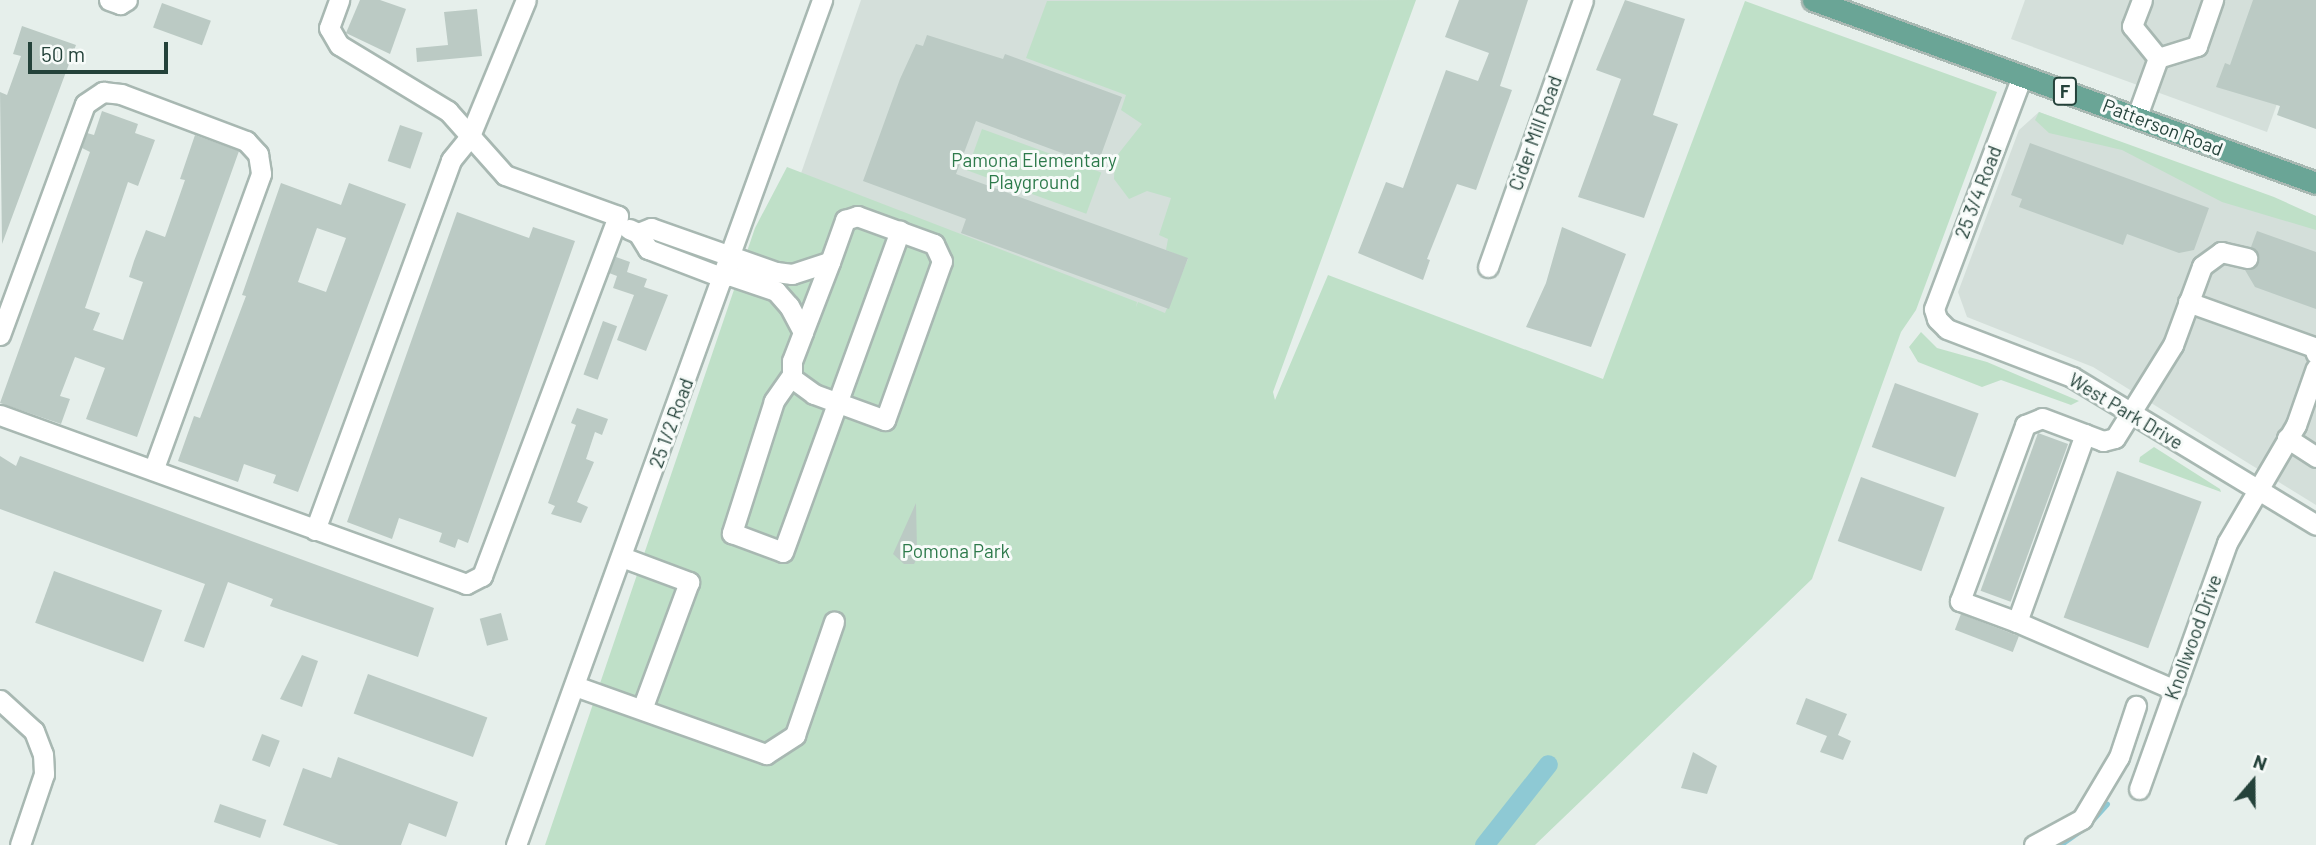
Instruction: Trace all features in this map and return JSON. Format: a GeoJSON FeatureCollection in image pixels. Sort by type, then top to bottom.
{"type":"FeatureCollection","features":[{"type":"Feature","properties":{"kind":"main road","name":"Patterson Road"},"geometry":{"type":"LineString","coordinates":[[1813,0],[2316,183]]}},
{"type":"Feature","properties":{"kind":"street"},"geometry":{"type":"LineString","coordinates":[[109,0],[120,4],[127,0]]}},
{"type":"Feature","properties":{"kind":"street"},"geometry":{"type":"LineString","coordinates":[[0,415],[466,584],[482,576],[618,216],[505,175],[468,138],[448,111],[340,45],[329,28],[339,0]]}},
{"type":"Feature","properties":{"kind":"street"},"geometry":{"type":"LineString","coordinates":[[315,530],[451,160],[468,138],[526,0]]}},
{"type":"Feature","properties":{"kind":"street","name":"25 1/2 Road"},"geometry":{"type":"LineString","coordinates":[[516,845],[727,269],[822,0]]}},
{"type":"Feature","properties":{"kind":"street","name":"Cider Mill Road"},"geometry":{"type":"LineString","coordinates":[[1488,267],[1583,0]]}},
{"type":"Feature","properties":{"kind":"street"},"geometry":{"type":"LineString","coordinates":[[2142,0],[2132,26],[2158,58]]}},
{"type":"Feature","properties":{"kind":"street"},"geometry":{"type":"LineString","coordinates":[[2158,58],[2197,46],[2213,0]]}},
{"type":"Feature","properties":{"kind":"street"},"geometry":{"type":"LineString","coordinates":[[2137,116],[2158,58]]}},
{"type":"Feature","properties":{"kind":"street","name":"25 3/4 Road"},"geometry":{"type":"LineString","coordinates":[[1934,309],[2022,76]]}},
{"type":"Feature","properties":{"kind":"street"},"geometry":{"type":"LineString","coordinates":[[0,335],[85,104],[103,92],[121,94],[246,141],[258,154],[261,174],[153,470]]}},
{"type":"Feature","properties":{"kind":"street"},"geometry":{"type":"LineString","coordinates":[[792,375],[814,394],[838,402],[886,420],[943,261],[934,244],[900,231],[857,216],[845,220],[792,361],[792,375],[774,401],[732,533],[783,552],[838,402],[900,231]]}},
{"type":"Feature","properties":{"kind":"street"},"geometry":{"type":"LineString","coordinates":[[615,223],[638,233],[648,249],[727,269],[792,274],[830,262]]}},
{"type":"Feature","properties":{"kind":"street"},"geometry":{"type":"LineString","coordinates":[[2175,690],[2017,622],[1960,601],[2025,425],[2042,418],[2103,441],[2115,438],[2168,352],[2202,266],[2213,255],[2231,252],[2248,258]]}},
{"type":"Feature","properties":{"kind":"street"},"geometry":{"type":"LineString","coordinates":[[727,269],[776,291],[803,332]]}},
{"type":"Feature","properties":{"kind":"street"},"geometry":{"type":"LineString","coordinates":[[2188,302],[2314,347],[2316,354]]}},
{"type":"Feature","properties":{"kind":"street","name":"West Park Drive"},"geometry":{"type":"LineString","coordinates":[[1934,309],[1947,328],[2073,377],[2316,525]]}},
{"type":"Feature","properties":{"kind":"street","name":"Knollwood Drive"},"geometry":{"type":"LineString","coordinates":[[2105,784],[2125,779],[2140,786],[2227,543],[2287,438],[2316,368]]}},
{"type":"Feature","properties":{"kind":"street"},"geometry":{"type":"LineString","coordinates":[[2017,622],[2085,434]]}},
{"type":"Feature","properties":{"kind":"street"},"geometry":{"type":"LineString","coordinates":[[2287,438],[2316,457]]}},
{"type":"Feature","properties":{"kind":"street"},"geometry":{"type":"LineString","coordinates":[[622,557],[689,582],[642,709]]}},
{"type":"Feature","properties":{"kind":"street"},"geometry":{"type":"LineString","coordinates":[[575,686],[766,754],[795,735],[834,622]]}},
{"type":"Feature","properties":{"kind":"street"},"geometry":{"type":"LineString","coordinates":[[0,700],[34,731],[43,754],[44,774],[20,845]]}},
{"type":"Feature","properties":{"kind":"street"},"geometry":{"type":"LineString","coordinates":[[2034,845],[2081,819],[2105,784],[2136,706]]}},
{"type":"Feature","properties":{"kind":"shaded area"},"geometry":{"type":"Polygon","coordinates":[[[861,0],[1415,0],[1260,413],[780,234],[861,0]]]}},
{"type":"Feature","properties":{"kind":"shaded area"},"geometry":{"type":"Polygon","coordinates":[[[2025,0],[2314,0],[2267,132],[2011,39],[2025,0]]]}},
{"type":"Feature","properties":{"kind":"shaded area"},"geometry":{"type":"Polygon","coordinates":[[[2039,112],[2316,216],[2316,505],[2093,367],[1967,317],[1958,292],[2019,130],[2039,112]]]}},
{"type":"Feature","properties":{"kind":"green space","name":"Pomona Park"},"geometry":{"type":"Polygon","coordinates":[[[1416,0],[1273,392],[1275,400],[1328,275],[1603,379],[1745,1],[1997,92],[1916,310],[1901,332],[1812,579],[1535,845],[545,845],[755,228],[787,167],[1137,302],[1136,307],[1138,302],[1165,313],[1188,259],[1166,250],[1168,239],[1159,235],[1171,198],[1147,191],[1129,199],[1114,179],[1115,158],[1142,124],[1121,110],[1126,95],[1026,58],[1047,1],[1416,0]]]}},
{"type":"Feature","properties":{"kind":"green space"},"geometry":{"type":"Polygon","coordinates":[[[2039,112],[2274,197],[2316,216],[2316,230],[2222,202],[2122,150],[2049,133],[2035,120],[2039,112]]]}},
{"type":"Feature","properties":{"kind":"green space","name":"Pamona Elementary Playground"},"geometry":{"type":"Polygon","coordinates":[[[982,129],[1101,172],[1086,214],[967,170],[982,129]]]}},
{"type":"Feature","properties":{"kind":"green space"},"geometry":{"type":"Polygon","coordinates":[[[1921,332],[1937,348],[1987,362],[2079,401],[2071,405],[2001,380],[1982,387],[1918,362],[1909,347],[1921,332]]]}},
{"type":"Feature","properties":{"kind":"green space"},"geometry":{"type":"Polygon","coordinates":[[[2154,447],[2221,492],[2139,462],[2140,457],[2154,447]]]}},
{"type":"Feature","properties":{"kind":"building"},"geometry":{"type":"Polygon","coordinates":[[[360,0],[380,0],[406,9],[390,54],[346,33],[360,0]]]}},
{"type":"Feature","properties":{"kind":"building"},"geometry":{"type":"Polygon","coordinates":[[[1459,0],[1528,0],[1500,86],[1512,90],[1476,190],[1457,184],[1427,259],[1430,260],[1423,280],[1358,253],[1386,182],[1403,188],[1446,70],[1478,81],[1489,53],[1445,37],[1459,0]]]}},
{"type":"Feature","properties":{"kind":"building"},"geometry":{"type":"Polygon","coordinates":[[[1625,0],[1685,19],[1653,115],[1678,124],[1644,218],[1578,197],[1621,79],[1596,70],[1625,0]]]}},
{"type":"Feature","properties":{"kind":"building"},"geometry":{"type":"Polygon","coordinates":[[[2253,0],[2316,0],[2316,129],[2277,115],[2280,106],[2216,87],[2225,63],[2230,65],[2253,0]]]}},
{"type":"Feature","properties":{"kind":"building"},"geometry":{"type":"Polygon","coordinates":[[[162,3],[211,21],[202,45],[153,27],[162,3]]]}},
{"type":"Feature","properties":{"kind":"building"},"geometry":{"type":"Polygon","coordinates":[[[477,9],[482,56],[417,62],[416,48],[448,45],[444,12],[477,9]]]}},
{"type":"Feature","properties":{"kind":"building"},"geometry":{"type":"Polygon","coordinates":[[[22,26],[76,45],[2,244],[0,92],[7,95],[21,56],[13,54],[22,26]]]}},
{"type":"Feature","properties":{"kind":"building"},"geometry":{"type":"Polygon","coordinates":[[[927,35],[1003,59],[1005,54],[1122,97],[1097,166],[976,121],[956,174],[1188,258],[1169,309],[961,233],[966,219],[863,181],[900,79],[916,44],[923,46],[927,35]]]}},
{"type":"Feature","properties":{"kind":"building"},"geometry":{"type":"Polygon","coordinates":[[[102,111],[138,124],[135,133],[155,140],[138,186],[128,182],[85,308],[100,313],[93,330],[123,340],[143,282],[129,277],[134,261],[146,230],[165,237],[185,180],[180,179],[195,135],[239,151],[137,437],[86,419],[105,368],[75,357],[60,396],[70,399],[61,424],[0,403],[90,152],[82,148],[87,133],[94,135],[102,111]]]}},
{"type":"Feature","properties":{"kind":"building"},"geometry":{"type":"Polygon","coordinates":[[[400,125],[423,133],[410,169],[388,161],[400,125]]]}},
{"type":"Feature","properties":{"kind":"building"},"geometry":{"type":"Polygon","coordinates":[[[2030,143],[2209,208],[2194,250],[2179,253],[2127,234],[2123,245],[2019,207],[2022,199],[2011,195],[2030,143]]]}},
{"type":"Feature","properties":{"kind":"building"},"geometry":{"type":"Polygon","coordinates":[[[281,183],[341,205],[349,183],[406,204],[298,492],[273,483],[276,475],[244,464],[238,482],[178,461],[194,416],[200,418],[246,296],[242,295],[281,183]],[[317,228],[298,282],[326,292],[346,238],[317,228]]]}},
{"type":"Feature","properties":{"kind":"building"},"geometry":{"type":"Polygon","coordinates":[[[457,212],[529,238],[533,227],[575,241],[468,543],[458,539],[455,548],[439,542],[442,533],[399,518],[392,539],[347,522],[457,212]]]}},
{"type":"Feature","properties":{"kind":"building"},"geometry":{"type":"Polygon","coordinates":[[[1562,227],[1626,254],[1591,347],[1526,327],[1546,283],[1562,227]]]}},
{"type":"Feature","properties":{"kind":"building"},"geometry":{"type":"Polygon","coordinates":[[[2257,231],[2316,252],[2316,309],[2255,287],[2245,270],[2259,261],[2251,247],[2257,231]]]}},
{"type":"Feature","properties":{"kind":"building"},"geometry":{"type":"Polygon","coordinates":[[[616,257],[630,262],[627,272],[647,279],[644,287],[668,295],[646,351],[617,340],[634,295],[613,288],[617,276],[609,273],[616,257]]]}},
{"type":"Feature","properties":{"kind":"building"},"geometry":{"type":"Polygon","coordinates":[[[603,321],[617,326],[598,380],[584,375],[603,321]]]}},
{"type":"Feature","properties":{"kind":"building"},"geometry":{"type":"Polygon","coordinates":[[[1895,383],[1979,413],[1955,477],[1872,447],[1895,383]]]}},
{"type":"Feature","properties":{"kind":"building"},"geometry":{"type":"Polygon","coordinates":[[[577,408],[608,419],[602,435],[595,432],[586,459],[594,462],[577,502],[588,507],[581,523],[551,514],[555,506],[548,503],[576,425],[571,423],[577,408]]]}},
{"type":"Feature","properties":{"kind":"building"},"geometry":{"type":"Polygon","coordinates":[[[2038,433],[2068,444],[2011,602],[1981,591],[2038,433]]]}},
{"type":"Feature","properties":{"kind":"building"},"geometry":{"type":"Polygon","coordinates":[[[0,456],[16,466],[20,456],[434,608],[418,657],[270,606],[273,599],[228,582],[204,648],[184,641],[205,584],[0,509],[0,456]]]}},
{"type":"Feature","properties":{"kind":"building"},"geometry":{"type":"Polygon","coordinates":[[[2117,471],[2202,502],[2148,648],[2064,618],[2117,471]]]}},
{"type":"Feature","properties":{"kind":"building"},"geometry":{"type":"Polygon","coordinates":[[[1861,477],[1945,507],[1921,571],[1838,541],[1861,477]]]}},
{"type":"Feature","properties":{"kind":"building"},"geometry":{"type":"Polygon","coordinates":[[[916,503],[917,549],[921,550],[914,564],[904,564],[893,554],[916,503]]]}},
{"type":"Feature","properties":{"kind":"building"},"geometry":{"type":"Polygon","coordinates":[[[54,571],[162,610],[143,662],[35,623],[54,571]]]}},
{"type":"Feature","properties":{"kind":"building"},"geometry":{"type":"Polygon","coordinates":[[[501,613],[508,640],[487,646],[480,619],[501,613]]]}},
{"type":"Feature","properties":{"kind":"building"},"geometry":{"type":"Polygon","coordinates":[[[1961,614],[2019,636],[2013,652],[1955,630],[1961,614]]]}},
{"type":"Feature","properties":{"kind":"building"},"geometry":{"type":"Polygon","coordinates":[[[302,655],[318,661],[302,707],[280,699],[302,655]]]}},
{"type":"Feature","properties":{"kind":"building"},"geometry":{"type":"Polygon","coordinates":[[[368,674],[487,717],[473,757],[354,713],[368,674]]]}},
{"type":"Feature","properties":{"kind":"building"},"geometry":{"type":"Polygon","coordinates":[[[1806,698],[1847,714],[1838,735],[1851,741],[1843,760],[1820,752],[1827,736],[1796,724],[1806,698]]]}},
{"type":"Feature","properties":{"kind":"building"},"geometry":{"type":"Polygon","coordinates":[[[262,734],[280,741],[270,767],[252,760],[262,734]]]}},
{"type":"Feature","properties":{"kind":"building"},"geometry":{"type":"Polygon","coordinates":[[[1693,752],[1717,766],[1707,794],[1681,788],[1693,752]]]}},
{"type":"Feature","properties":{"kind":"building"},"geometry":{"type":"Polygon","coordinates":[[[338,757],[458,802],[446,837],[409,823],[401,845],[339,845],[283,825],[303,768],[331,778],[338,757]]]}},
{"type":"Feature","properties":{"kind":"building"},"geometry":{"type":"Polygon","coordinates":[[[220,804],[266,820],[260,838],[214,822],[220,804]]]}},
{"type":"Feature","properties":{"kind":"waterway"},"geometry":{"type":"LineString","coordinates":[[1484,845],[1548,764]]}},
{"type":"Feature","properties":{"kind":"waterway"},"geometry":{"type":"LineString","coordinates":[[2060,845],[2087,826],[2107,804]]}}]}
